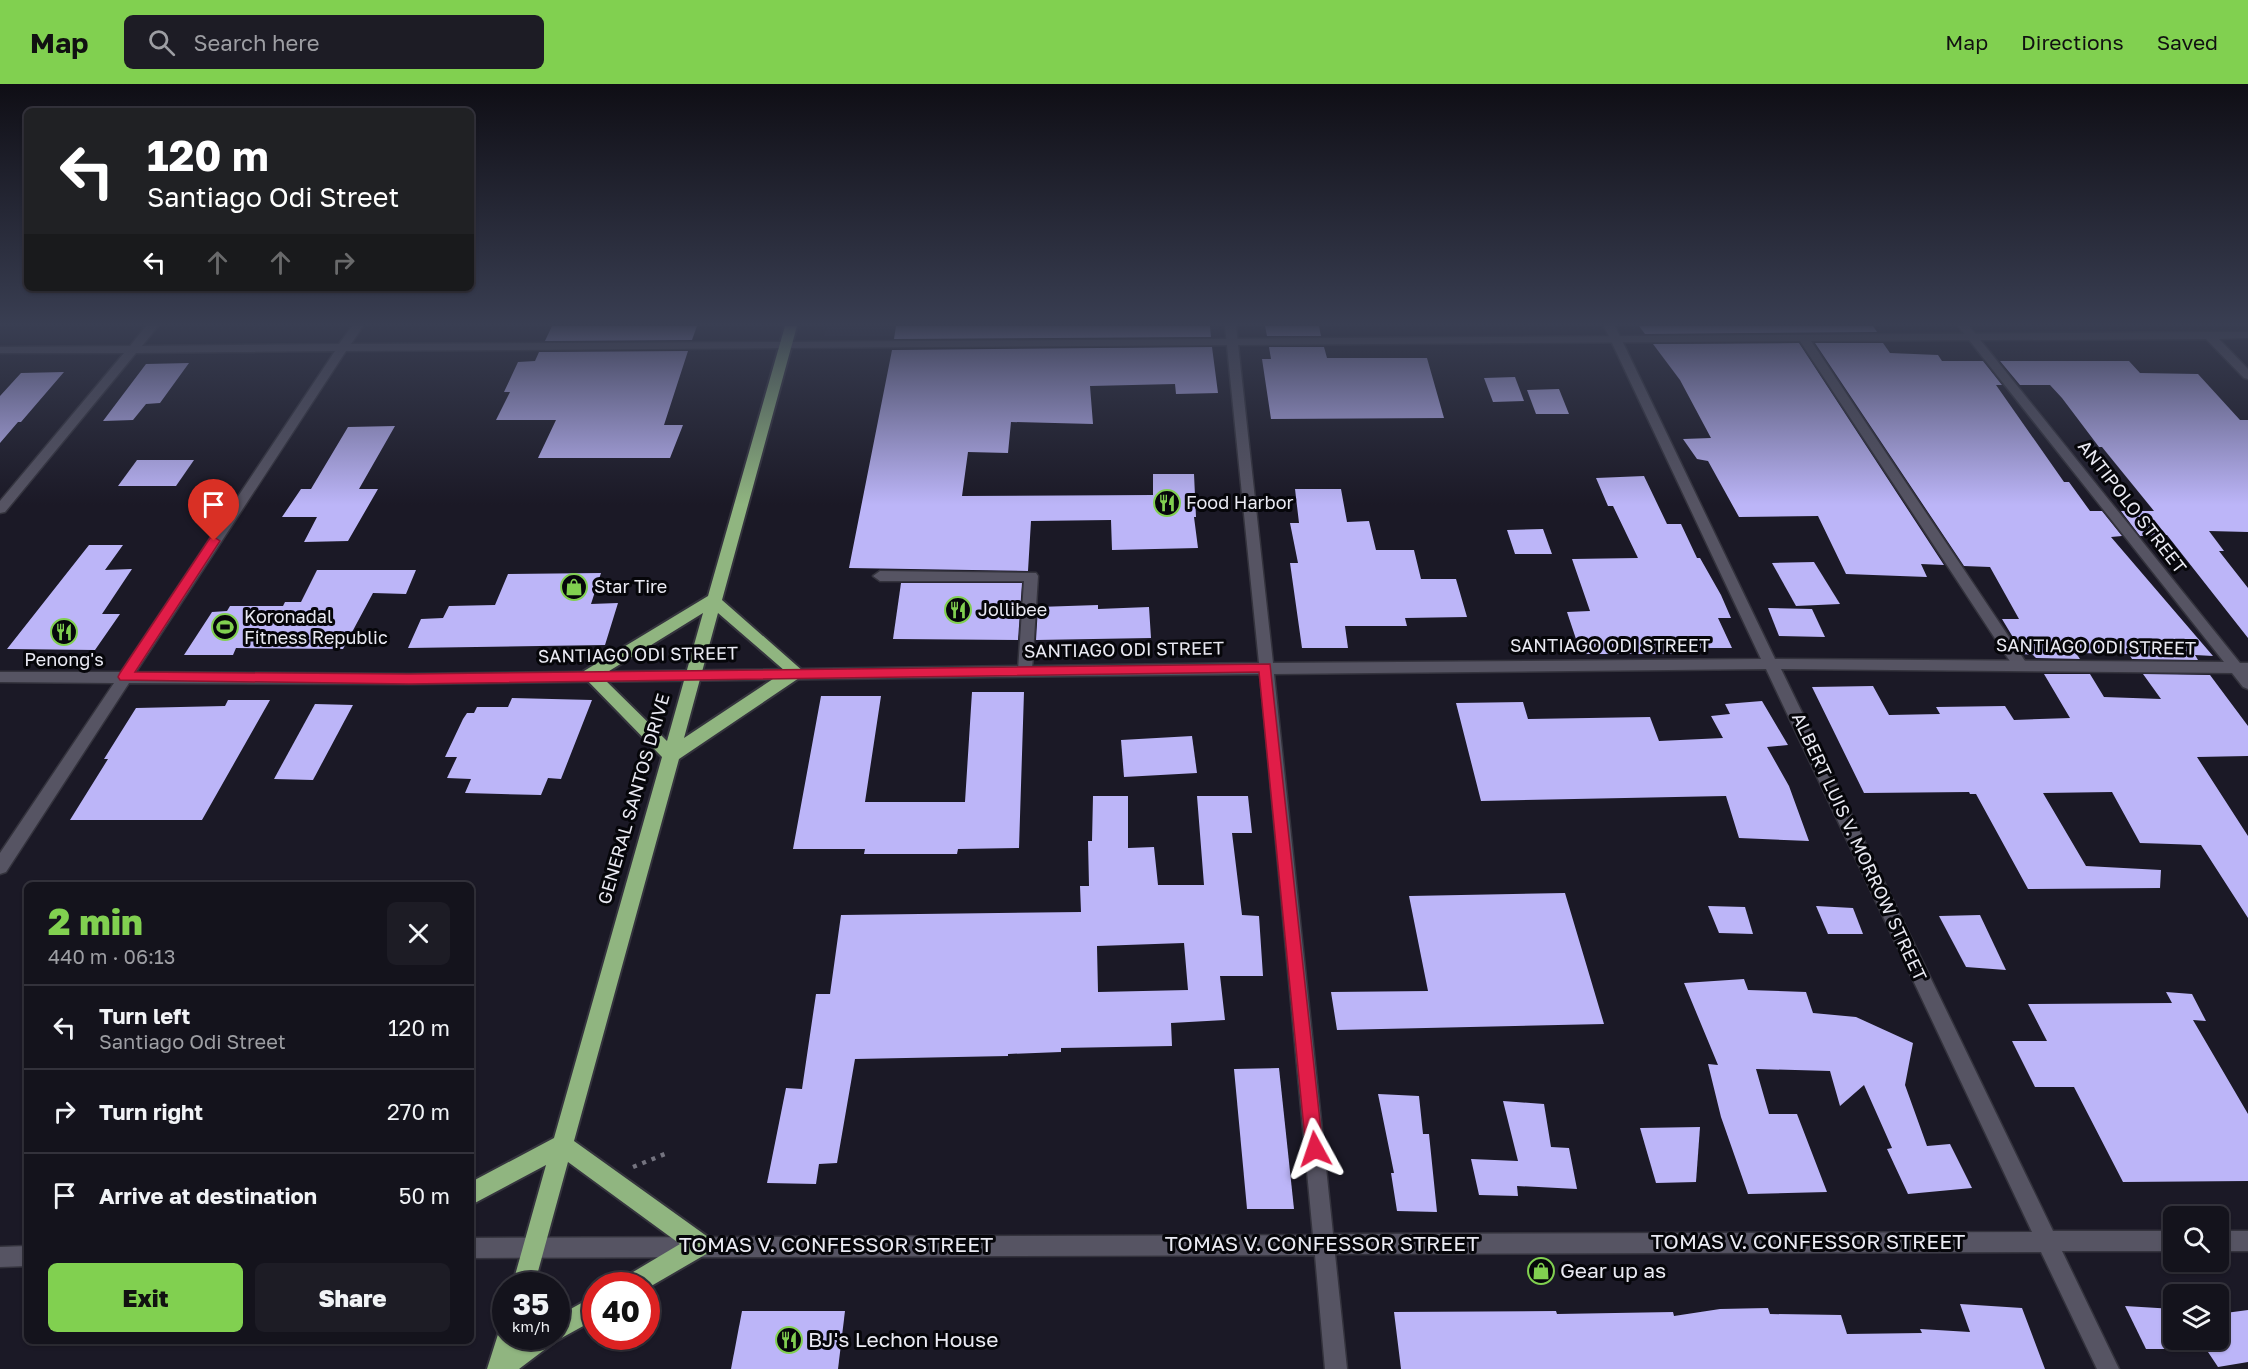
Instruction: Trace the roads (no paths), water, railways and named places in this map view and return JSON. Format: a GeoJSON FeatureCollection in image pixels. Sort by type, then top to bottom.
{"type":"FeatureCollection","features":[{"type":"Feature","properties":{"kind":"highway","name":"GENERAL SANTOS DRIVE"},"geometry":{"type":"LineString","coordinates":[[527,1272],[774,386]]}},
{"type":"Feature","properties":{"kind":"highway"},"geometry":{"type":"LineString","coordinates":[[713,600],[796,672],[671,755],[590,675],[713,600]]}},
{"type":"Feature","properties":{"kind":"highway"},"geometry":{"type":"LineString","coordinates":[[474,1192],[562,1145],[700,1245],[655,1272]]}},
{"type":"Feature","properties":{"kind":"highway"},"geometry":{"type":"LineString","coordinates":[[499,1369],[504,1350]]}},
{"type":"Feature","properties":{"kind":"highway"},"geometry":{"type":"LineString","coordinates":[[499,1369],[527,1350]]}},
{"type":"Feature","properties":{"kind":"street"},"geometry":{"type":"LineString","coordinates":[[0,509],[102,386]]}},
{"type":"Feature","properties":{"kind":"street"},"geometry":{"type":"LineString","coordinates":[[0,867],[316,386]]}},
{"type":"Feature","properties":{"kind":"street"},"geometry":{"type":"LineString","coordinates":[[1236,386],[1336,1369]]}},
{"type":"Feature","properties":{"kind":"street","name":"ALBERT LUIS V. MORROW STREET"},"geometry":{"type":"LineString","coordinates":[[1638,386],[2108,1369]]}},
{"type":"Feature","properties":{"kind":"street"},"geometry":{"type":"LineString","coordinates":[[1835,386],[2020,665]]}},
{"type":"Feature","properties":{"kind":"street","name":"ANTIPOLO STREET"},"geometry":{"type":"LineString","coordinates":[[2013,386],[2242,668],[2248,683]]}},
{"type":"Feature","properties":{"kind":"street"},"geometry":{"type":"LineString","coordinates":[[880,576],[1031,576],[1025,670]]}},
{"type":"Feature","properties":{"kind":"street","name":"SANTIAGO ODI STREET"},"geometry":{"type":"LineString","coordinates":[[0,677],[409,679],[796,672],[1772,664],[2242,668]]}},
{"type":"Feature","properties":{"kind":"street","name":"TOMAS V. CONFESSOR STREET"},"geometry":{"type":"LineString","coordinates":[[474,1248],[700,1245],[2163,1241]]}},
{"type":"Feature","properties":{"kind":"street"},"geometry":{"type":"LineString","coordinates":[[2229,1241],[2248,1241]]}},
{"type":"Feature","properties":{"kind":"street"},"geometry":{"type":"LineString","coordinates":[[0,1257],[24,1256]]}},
{"type":"Feature","properties":{"kind":"place","name":"Food Harbor"},"geometry":{"type":"Point","coordinates":[1167,503]}},
{"type":"Feature","properties":{"kind":"place","name":"Star Tire"},"geometry":{"type":"Point","coordinates":[574,587]}},
{"type":"Feature","properties":{"kind":"place","name":"Jollibee"},"geometry":{"type":"Point","coordinates":[958,610]}},
{"type":"Feature","properties":{"kind":"place","name":"Koronadal Fitness Republic"},"geometry":{"type":"Point","coordinates":[225,627]}},
{"type":"Feature","properties":{"kind":"place","name":"Penong's"},"geometry":{"type":"Point","coordinates":[64,632]}},
{"type":"Feature","properties":{"kind":"place","name":"Gear up as"},"geometry":{"type":"Point","coordinates":[1541,1271]}},
{"type":"Feature","properties":{"kind":"place","name":"BJ's Lechon House"},"geometry":{"type":"Point","coordinates":[789,1340]}}]}
